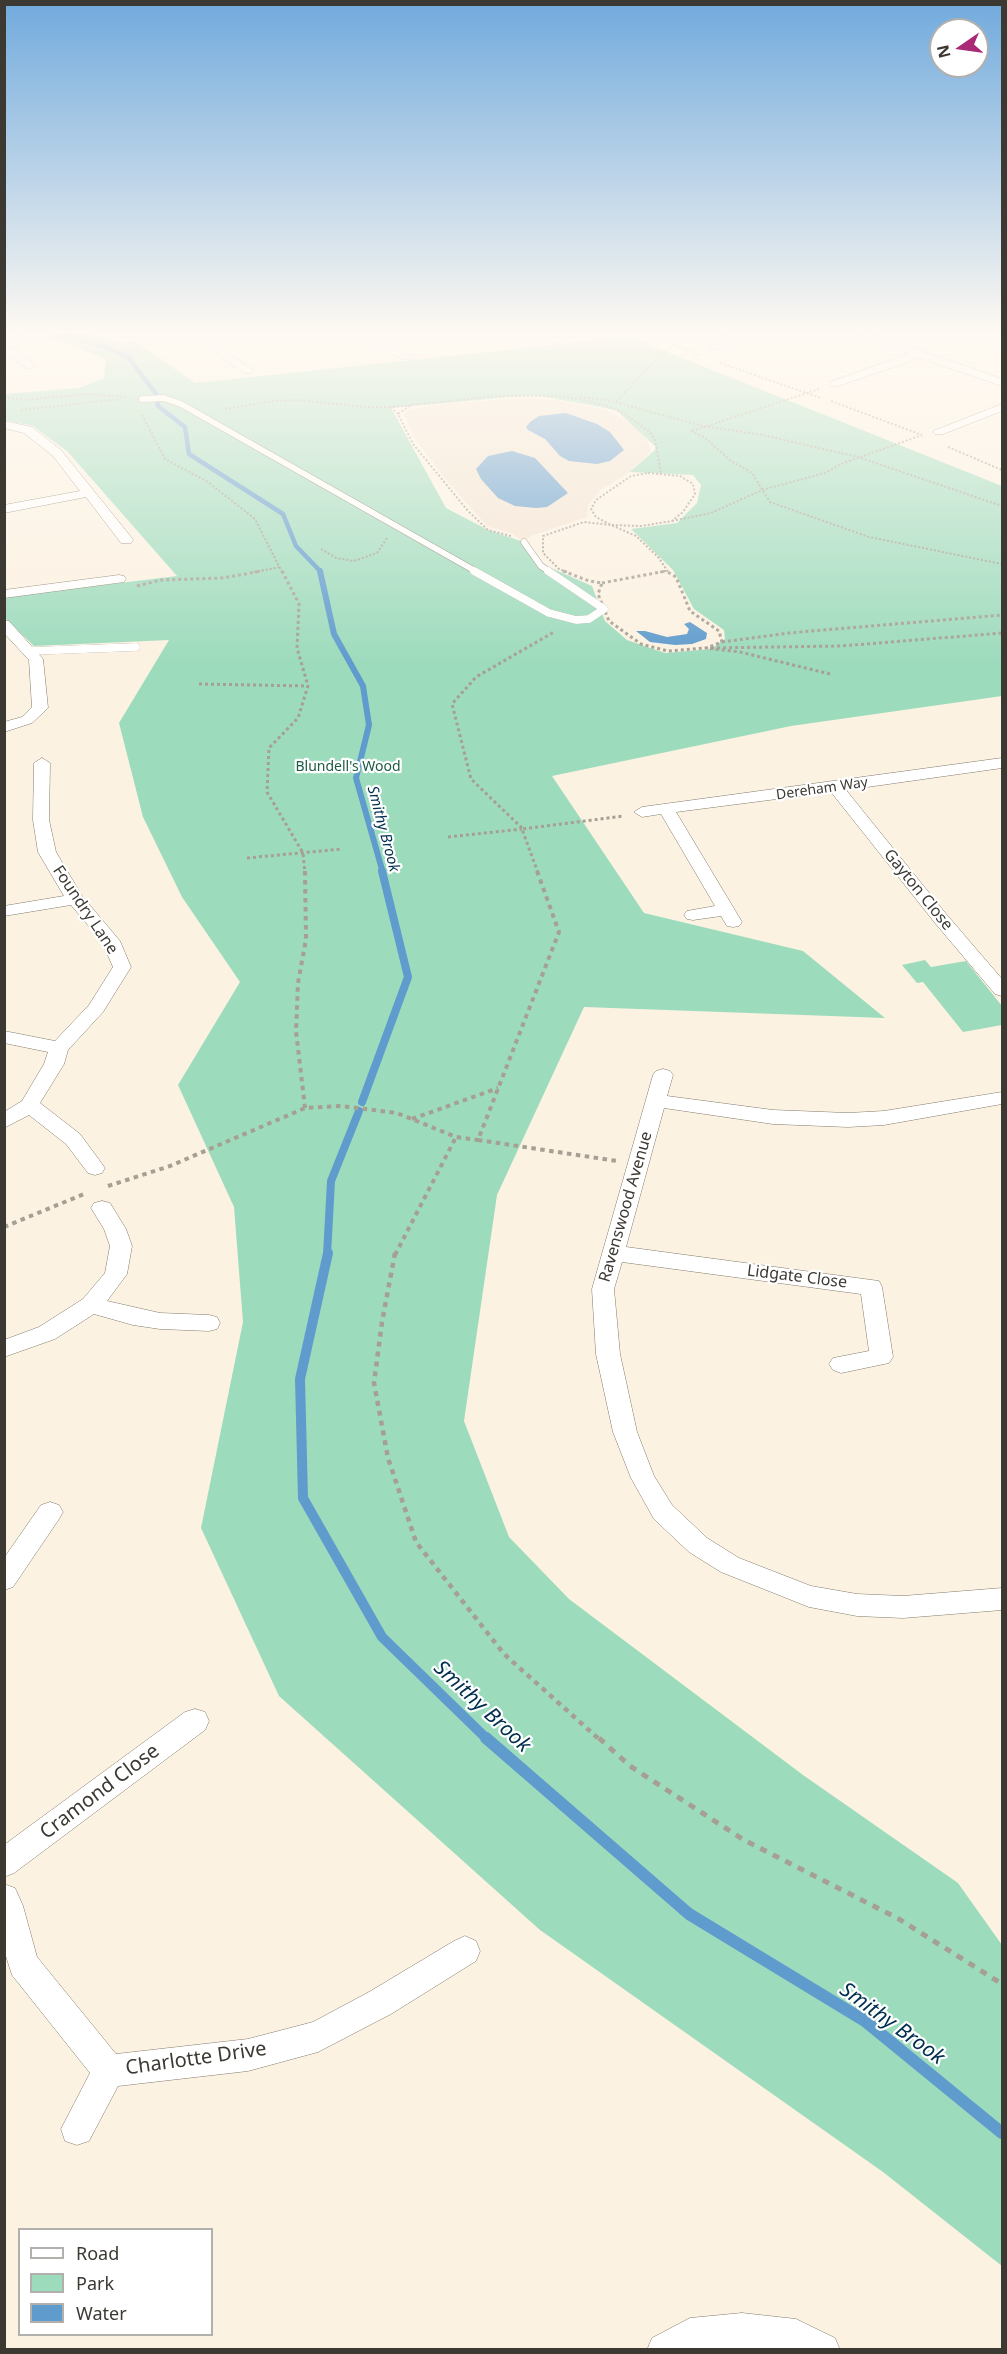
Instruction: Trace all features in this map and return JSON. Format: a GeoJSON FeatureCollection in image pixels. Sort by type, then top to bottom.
{"type":"FeatureCollection","features":[{"type":"Feature","properties":{"kind":"street"},"geometry":{"type":"LineString","coordinates":[[45,444],[57,453],[126,540]]}},
{"type":"Feature","properties":{"kind":"street"},"geometry":{"type":"LineString","coordinates":[[4,509],[89,493]]}},
{"type":"Feature","properties":{"kind":"street"},"geometry":{"type":"LineString","coordinates":[[4,594],[123,584]]}},
{"type":"Feature","properties":{"kind":"street"},"geometry":{"type":"LineString","coordinates":[[4,624],[36,659],[40,708],[27,720],[4,727]]}},
{"type":"Feature","properties":{"kind":"street","name":"Foundry Lane"},"geometry":{"type":"LineString","coordinates":[[4,1122],[29,1105],[54,1064],[59,1048],[96,1008],[122,967],[111,941],[75,899],[47,852],[41,820],[42,763]]}},
{"type":"Feature","properties":{"kind":"street","name":"Dereham Way"},"geometry":{"type":"LineString","coordinates":[[642,812],[1002,763]]}},
{"type":"Feature","properties":{"kind":"street","name":"Gayton Close"},"geometry":{"type":"LineString","coordinates":[[835,787],[941,919],[1002,990]]}},
{"type":"Feature","properties":{"kind":"street"},"geometry":{"type":"LineString","coordinates":[[666,809],[730,916],[693,915]]}},
{"type":"Feature","properties":{"kind":"street"},"geometry":{"type":"LineString","coordinates":[[4,911],[75,899]]}},
{"type":"Feature","properties":{"kind":"street"},"geometry":{"type":"LineString","coordinates":[[4,1037],[59,1048]]}},
{"type":"Feature","properties":{"kind":"street","name":"Ravenswood Avenue"},"geometry":{"type":"LineString","coordinates":[[663,1075],[603,1289],[608,1354],[625,1432],[643,1478],[663,1512],[698,1545],[730,1565],[808,1596],[857,1605],[913,1607],[1002,1599]]}},
{"type":"Feature","properties":{"kind":"street"},"geometry":{"type":"LineString","coordinates":[[656,1101],[773,1117],[848,1120],[999,1105]]}},
{"type":"Feature","properties":{"kind":"street"},"geometry":{"type":"LineString","coordinates":[[29,1105],[74,1139],[95,1168]]}},
{"type":"Feature","properties":{"kind":"street"},"geometry":{"type":"LineString","coordinates":[[4,1349],[47,1333],[91,1305],[116,1274],[121,1246],[99,1196]]}},
{"type":"Feature","properties":{"kind":"street","name":"Lidgate Close"},"geometry":{"type":"LineString","coordinates":[[612,1252],[871,1287],[881,1357],[841,1364]]}},
{"type":"Feature","properties":{"kind":"street"},"geometry":{"type":"LineString","coordinates":[[91,1305],[133,1317],[159,1321],[209,1323]]}},
{"type":"Feature","properties":{"kind":"street"},"geometry":{"type":"LineString","coordinates":[[4,1579],[50,1512]]}},
{"type":"Feature","properties":{"kind":"street","name":"Cramond Close"},"geometry":{"type":"LineString","coordinates":[[4,1863],[195,1721]]}},
{"type":"Feature","properties":{"kind":"street","name":"Charlotte Drive"},"geometry":{"type":"LineString","coordinates":[[4,1898],[12,1916],[23,1964],[109,2071],[248,2055],[318,2036],[380,2003],[465,1952]]}},
{"type":"Feature","properties":{"kind":"street"},"geometry":{"type":"LineString","coordinates":[[77,2129],[109,2071]]}},
{"type":"Feature","properties":{"kind":"street"},"geometry":{"type":"LineString","coordinates":[[664,2349],[690,2336],[742,2331],[796,2337],[823,2349]]}},
{"type":"Feature","properties":{"kind":"lane"},"geometry":{"type":"LineString","coordinates":[[251,444],[549,613],[576,620],[589,619],[604,609],[542,566],[524,542]]}},
{"type":"Feature","properties":{"kind":"lane"},"geometry":{"type":"LineString","coordinates":[[31,651],[136,647]]}},
{"type":"Feature","properties":{"kind":"path"},"geometry":{"type":"LineString","coordinates":[[158,444],[165,459],[208,482],[255,519],[299,604],[297,648],[308,686],[298,718],[269,748],[267,792],[303,853],[306,882],[306,939],[298,983],[296,1031],[305,1108]]}},
{"type":"Feature","properties":{"kind":"path"},"geometry":{"type":"LineString","coordinates":[[412,444],[468,511],[488,530],[504,532],[524,542]]}},
{"type":"Feature","properties":{"kind":"path"},"geometry":{"type":"LineString","coordinates":[[656,444],[661,474]]}},
{"type":"Feature","properties":{"kind":"path"},"geometry":{"type":"LineString","coordinates":[[712,444],[731,461],[752,473],[770,501],[869,537],[1002,564]]}},
{"type":"Feature","properties":{"kind":"path"},"geometry":{"type":"LineString","coordinates":[[802,444],[858,457],[1002,506]]}},
{"type":"Feature","properties":{"kind":"path"},"geometry":{"type":"LineString","coordinates":[[666,571],[602,583],[589,581],[559,569],[543,553],[543,536],[584,522],[641,526],[711,513],[762,490],[825,473],[858,457],[894,444]]}},
{"type":"Feature","properties":{"kind":"path"},"geometry":{"type":"LineString","coordinates":[[942,444],[1002,470]]}},
{"type":"Feature","properties":{"kind":"path"},"geometry":{"type":"LineString","coordinates":[[672,521],[695,494],[695,489],[687,479],[661,474],[631,476],[596,500],[591,509],[596,517],[636,536],[659,558],[666,571],[676,577],[690,611],[719,631],[722,642]]}},
{"type":"Feature","properties":{"kind":"path"},"geometry":{"type":"LineString","coordinates":[[321,549],[336,558],[354,561],[377,553],[396,525]]}},
{"type":"Feature","properties":{"kind":"path"},"geometry":{"type":"LineString","coordinates":[[123,584],[222,578],[281,567]]}},
{"type":"Feature","properties":{"kind":"path"},"geometry":{"type":"LineString","coordinates":[[602,583],[598,594],[609,621],[641,644],[668,651],[706,648],[841,646],[1002,633]]}},
{"type":"Feature","properties":{"kind":"path"},"geometry":{"type":"LineString","coordinates":[[706,648],[722,642],[789,633],[1002,615]]}},
{"type":"Feature","properties":{"kind":"path"},"geometry":{"type":"LineString","coordinates":[[478,1140],[559,932],[522,829],[471,779],[452,704],[476,677],[576,620]]}},
{"type":"Feature","properties":{"kind":"path"},"geometry":{"type":"LineString","coordinates":[[706,648],[740,652],[830,674]]}},
{"type":"Feature","properties":{"kind":"path"},"geometry":{"type":"LineString","coordinates":[[199,684],[308,686]]}},
{"type":"Feature","properties":{"kind":"path"},"geometry":{"type":"LineString","coordinates":[[448,837],[642,812]]}},
{"type":"Feature","properties":{"kind":"path"},"geometry":{"type":"LineString","coordinates":[[247,858],[342,849]]}},
{"type":"Feature","properties":{"kind":"path"},"geometry":{"type":"LineString","coordinates":[[412,1119],[499,1088]]}},
{"type":"Feature","properties":{"kind":"path"},"geometry":{"type":"LineString","coordinates":[[4,1227],[99,1196],[305,1108],[341,1106],[397,1113],[456,1137],[638,1164]]}},
{"type":"Feature","properties":{"kind":"path"},"geometry":{"type":"LineString","coordinates":[[456,1137],[395,1253],[382,1322],[374,1383],[388,1458],[416,1542],[504,1654],[630,1766],[744,1840],[899,1919],[1002,1984]]}},
{"type":"Feature","properties":{"kind":"shaded area"},"geometry":{"type":"Polygon","coordinates":[[[419,444],[648,444],[651,451],[630,472],[601,490],[588,505],[587,517],[531,536],[524,542],[511,533],[489,527],[447,481],[419,444]]]}},
{"type":"Feature","properties":{"kind":"green space","name":"Blundell's Wood"},"geometry":{"type":"Polygon","coordinates":[[[57,444],[411,444],[446,508],[488,530],[524,542],[540,563],[592,586],[605,621],[627,640],[665,653],[711,649],[725,639],[724,630],[694,609],[673,570],[631,529],[677,523],[697,503],[701,485],[693,475],[630,472],[657,448],[653,444],[897,444],[1002,486],[1002,696],[791,726],[552,776],[644,913],[803,951],[885,1018],[584,1007],[497,1195],[464,1421],[509,1537],[569,1599],[803,1775],[958,1883],[1002,1945],[1002,2266],[883,2172],[540,1930],[279,1696],[201,1528],[243,1322],[234,1207],[178,1085],[240,982],[182,897],[143,817],[119,723],[169,640],[34,646],[5,618],[5,597],[177,576],[68,452],[57,444]]]}},
{"type":"Feature","properties":{"kind":"green space"},"geometry":{"type":"Polygon","coordinates":[[[925,960],[931,967],[966,961],[1002,1006],[1002,1025],[963,1032],[923,982],[917,983],[902,965],[925,960]]]}},
{"type":"Feature","properties":{"kind":"water"},"geometry":{"type":"Polygon","coordinates":[[[549,444],[619,444],[624,450],[610,461],[597,464],[569,461],[560,456],[549,444]]]}},
{"type":"Feature","properties":{"kind":"water"},"geometry":{"type":"Polygon","coordinates":[[[512,451],[535,458],[568,493],[547,507],[536,508],[515,506],[498,498],[481,479],[476,469],[488,456],[512,451]]]}},
{"type":"Feature","properties":{"kind":"water"},"geometry":{"type":"Polygon","coordinates":[[[690,622],[707,633],[706,639],[692,644],[675,645],[650,642],[636,631],[667,637],[687,634],[689,629],[684,624],[690,622]]]}},
{"type":"Feature","properties":{"kind":"waterway","name":"Smithy Brook"},"geometry":{"type":"LineString","coordinates":[[187,444],[189,454],[283,514],[296,546],[321,572]]}},
{"type":"Feature","properties":{"kind":"waterway","name":"Smithy Brook"},"geometry":{"type":"LineString","coordinates":[[320,571],[334,634],[363,686],[369,725],[356,778],[383,873]]}},
{"type":"Feature","properties":{"kind":"waterway","name":"Smithy Brook"},"geometry":{"type":"LineString","coordinates":[[362,1102],[408,977],[382,871]]}},
{"type":"Feature","properties":{"kind":"waterway","name":"Smithy Brook"},"geometry":{"type":"LineString","coordinates":[[327,1255],[331,1181],[359,1111]]}},
{"type":"Feature","properties":{"kind":"waterway","name":"Smithy Brook"},"geometry":{"type":"LineString","coordinates":[[328,1253],[300,1379],[303,1498],[382,1637],[488,1740]]}},
{"type":"Feature","properties":{"kind":"waterway","name":"Smithy Brook"},"geometry":{"type":"LineString","coordinates":[[486,1738],[689,1914],[865,2021],[1002,2133]]}}]}
